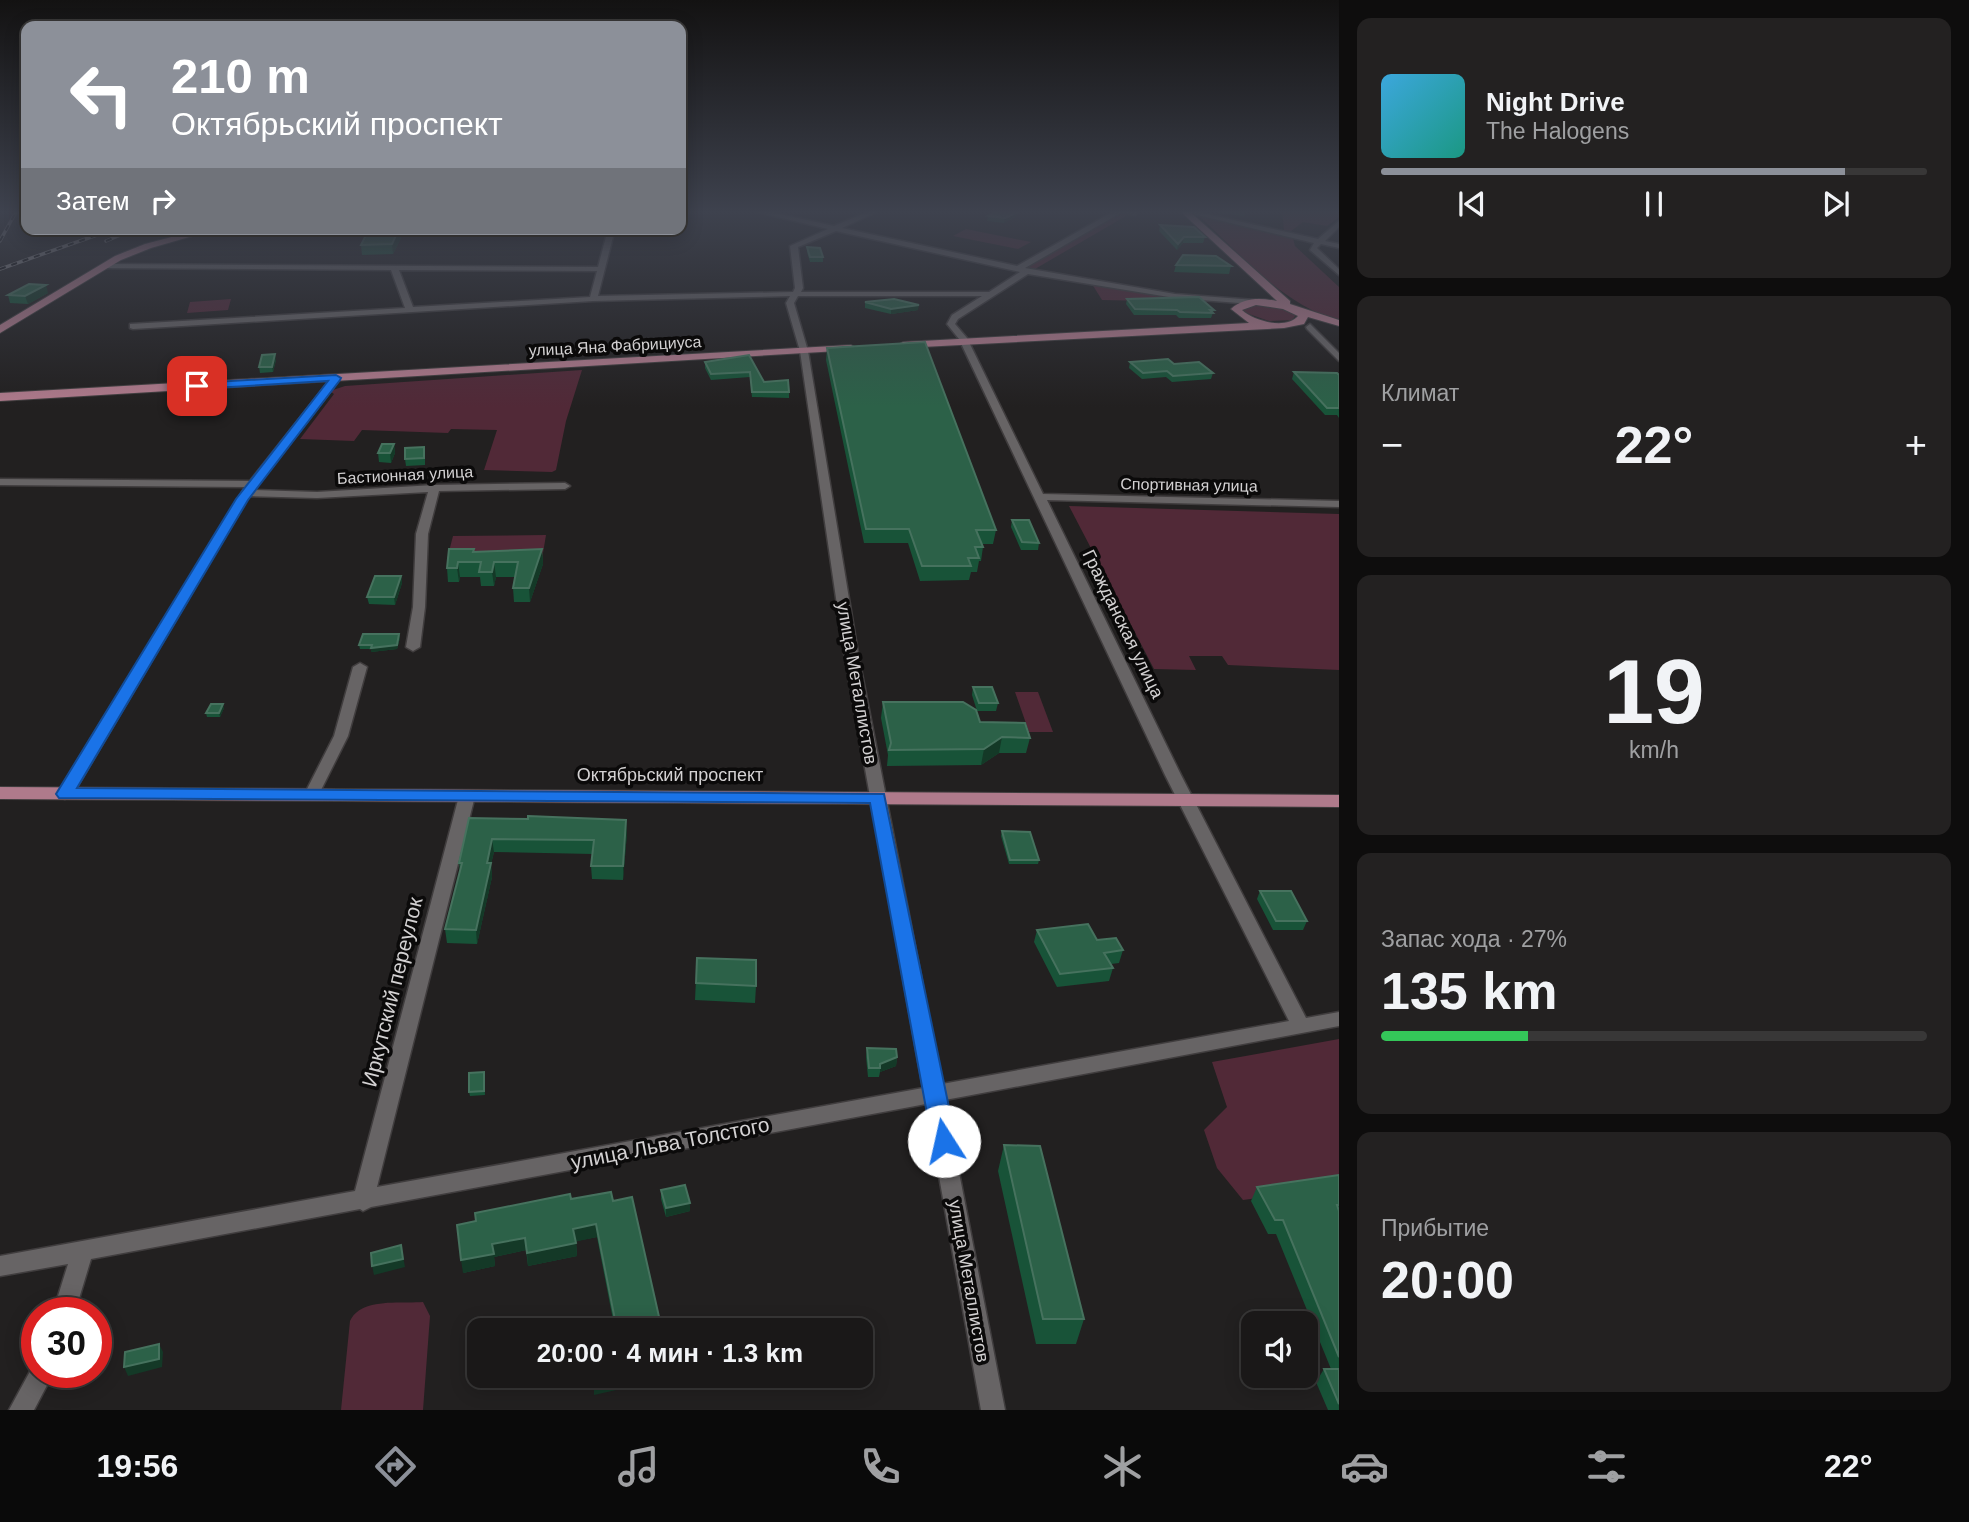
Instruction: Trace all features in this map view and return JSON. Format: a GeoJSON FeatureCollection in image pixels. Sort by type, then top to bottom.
{"type":"FeatureCollection","features":[{"type":"Feature","properties":{"kind":"main road"},"geometry":{"type":"LineString","coordinates":[[0,330],[89,276]]}},
{"type":"Feature","properties":{"kind":"main road"},"geometry":{"type":"LineString","coordinates":[[1238,313],[1280,325],[1300,322],[1303,316],[1253,276]]}},
{"type":"Feature","properties":{"kind":"main road"},"geometry":{"type":"LineString","coordinates":[[1231,326],[1240,305],[1266,296],[1268,290]]}},
{"type":"Feature","properties":{"kind":"main road"},"geometry":{"type":"LineString","coordinates":[[1254,302],[1339,323]]}},
{"type":"Feature","properties":{"kind":"main road"},"geometry":{"type":"LineString","coordinates":[[884,346],[1231,326],[1280,325],[1339,330]]}},
{"type":"Feature","properties":{"kind":"main road","name":"улица Яна Фабрициуса"},"geometry":{"type":"LineString","coordinates":[[0,397],[870,347]]}},
{"type":"Feature","properties":{"kind":"main road","name":"Октябрьский проспект"},"geometry":{"type":"LineString","coordinates":[[0,793],[1339,801]]}},
{"type":"Feature","properties":{"kind":"street"},"geometry":{"type":"LineString","coordinates":[[397,276],[410,310]]}},
{"type":"Feature","properties":{"kind":"street"},"geometry":{"type":"LineString","coordinates":[[593,299],[599,276]]}},
{"type":"Feature","properties":{"kind":"street","name":"улица Металлистов"},"geometry":{"type":"LineString","coordinates":[[798,276],[799,288],[790,303],[804,351],[849,640],[993,1410]]}},
{"type":"Feature","properties":{"kind":"street","name":"Гражданская улица"},"geometry":{"type":"LineString","coordinates":[[1018,276],[989,294],[951,324],[964,341],[1186,801],[1301,1026]]}},
{"type":"Feature","properties":{"kind":"street"},"geometry":{"type":"LineString","coordinates":[[1056,276],[1192,298],[1254,302]]}},
{"type":"Feature","properties":{"kind":"street"},"geometry":{"type":"LineString","coordinates":[[133,326],[593,299],[794,294],[989,294]]}},
{"type":"Feature","properties":{"kind":"street"},"geometry":{"type":"LineString","coordinates":[[1192,298],[1238,313]]}},
{"type":"Feature","properties":{"kind":"street"},"geometry":{"type":"LineString","coordinates":[[1310,327],[1339,358]]}},
{"type":"Feature","properties":{"kind":"street"},"geometry":{"type":"LineString","coordinates":[[65,794],[249,489],[336,378]]}},
{"type":"Feature","properties":{"kind":"street","name":"Бастионная улица"},"geometry":{"type":"LineString","coordinates":[[0,482],[249,489],[317,495],[433,488],[565,486]]}},
{"type":"Feature","properties":{"kind":"street"},"geometry":{"type":"LineString","coordinates":[[413,647],[419,607],[422,534],[433,488]]}},
{"type":"Feature","properties":{"kind":"street","name":"Спортивная улица"},"geometry":{"type":"LineString","coordinates":[[1039,497],[1339,504]]}},
{"type":"Feature","properties":{"kind":"street"},"geometry":{"type":"LineString","coordinates":[[312,795],[341,736],[360,667]]}},
{"type":"Feature","properties":{"kind":"street","name":"Иркутский переулок"},"geometry":{"type":"LineString","coordinates":[[363,1200],[467,796]]}},
{"type":"Feature","properties":{"kind":"street","name":"улица Льва Толстого"},"geometry":{"type":"LineString","coordinates":[[0,1266],[1339,1019]]}},
{"type":"Feature","properties":{"kind":"street"},"geometry":{"type":"LineString","coordinates":[[69,1297],[83,1251]]}},
{"type":"Feature","properties":{"kind":"street"},"geometry":{"type":"LineString","coordinates":[[22,1410],[34,1388]]}},
{"type":"Feature","properties":{"kind":"shaded area"},"geometry":{"type":"Polygon","coordinates":[[[1327,276],[1339,287],[1339,321],[1299,303],[1264,277],[1327,276]]]}},
{"type":"Feature","properties":{"kind":"shaded area"},"geometry":{"type":"Polygon","coordinates":[[[1092,284],[1199,302],[1102,300],[1092,284]]]}},
{"type":"Feature","properties":{"kind":"shaded area"},"geometry":{"type":"Polygon","coordinates":[[[231,299],[228,310],[187,313],[190,302],[231,299]]]}},
{"type":"Feature","properties":{"kind":"shaded area"},"geometry":{"type":"Polygon","coordinates":[[[1257,304],[1282,307],[1296,315],[1292,320],[1269,321],[1243,312],[1242,309],[1257,304]]]}},
{"type":"Feature","properties":{"kind":"shaded area"},"geometry":{"type":"Polygon","coordinates":[[[582,370],[566,421],[556,470],[552,472],[484,470],[497,430],[451,429],[448,433],[362,430],[354,441],[300,439],[334,394],[330,391],[345,386],[582,370]]]}},
{"type":"Feature","properties":{"kind":"shaded area"},"geometry":{"type":"Polygon","coordinates":[[[1069,506],[1339,514],[1339,670],[1228,665],[1222,656],[1189,656],[1196,670],[1154,669],[1069,506]]]}},
{"type":"Feature","properties":{"kind":"shaded area"},"geometry":{"type":"Polygon","coordinates":[[[546,535],[542,559],[447,559],[453,536],[546,535]]]}},
{"type":"Feature","properties":{"kind":"shaded area"},"geometry":{"type":"Polygon","coordinates":[[[1015,692],[1038,692],[1053,732],[1029,732],[1015,692]]]}},
{"type":"Feature","properties":{"kind":"shaded area"},"geometry":{"type":"Polygon","coordinates":[[[1339,1039],[1339,1187],[1243,1200],[1217,1168],[1204,1130],[1227,1107],[1212,1062],[1339,1039]]]}},
{"type":"Feature","properties":{"kind":"shaded area"},"geometry":{"type":"Polygon","coordinates":[[[423,1302],[430,1316],[423,1410],[341,1410],[350,1321],[355,1313],[382,1303],[423,1302]]]}},
{"type":"Feature","properties":{"kind":"building"},"geometry":{"type":"Polygon","coordinates":[[[29,284],[46,285],[25,296],[8,295],[29,284]]]}},
{"type":"Feature","properties":{"kind":"building"},"geometry":{"type":"Polygon","coordinates":[[[1199,297],[1214,310],[1210,310],[1213,313],[1135,309],[1127,299],[1199,297]]]}},
{"type":"Feature","properties":{"kind":"building"},"geometry":{"type":"Polygon","coordinates":[[[894,299],[919,305],[891,309],[865,302],[894,299]]]}},
{"type":"Feature","properties":{"kind":"building"},"geometry":{"type":"Polygon","coordinates":[[[925,342],[996,530],[976,530],[983,547],[975,547],[979,558],[968,558],[971,566],[922,566],[909,529],[866,529],[827,348],[925,342]]]}},
{"type":"Feature","properties":{"kind":"building"},"geometry":{"type":"Polygon","coordinates":[[[275,354],[272,367],[259,367],[262,355],[275,354]]]}},
{"type":"Feature","properties":{"kind":"building"},"geometry":{"type":"Polygon","coordinates":[[[749,355],[764,382],[788,380],[789,392],[752,392],[750,372],[711,374],[705,362],[749,355]]]}},
{"type":"Feature","properties":{"kind":"building"},"geometry":{"type":"Polygon","coordinates":[[[1168,359],[1174,364],[1199,362],[1213,373],[1173,376],[1167,371],[1143,373],[1130,362],[1168,359]]]}},
{"type":"Feature","properties":{"kind":"building"},"geometry":{"type":"Polygon","coordinates":[[[1294,372],[1337,373],[1339,408],[1327,408],[1294,372]]]}},
{"type":"Feature","properties":{"kind":"building"},"geometry":{"type":"Polygon","coordinates":[[[382,444],[394,444],[390,453],[378,453],[382,444]]]}},
{"type":"Feature","properties":{"kind":"building"},"geometry":{"type":"Polygon","coordinates":[[[424,447],[424,458],[405,459],[405,448],[424,447]]]}},
{"type":"Feature","properties":{"kind":"building"},"geometry":{"type":"Polygon","coordinates":[[[1012,520],[1029,520],[1039,543],[1022,542],[1012,520]]]}},
{"type":"Feature","properties":{"kind":"building"},"geometry":{"type":"Polygon","coordinates":[[[449,549],[474,549],[473,552],[542,549],[529,588],[513,588],[518,562],[494,562],[492,572],[479,572],[481,562],[458,562],[457,568],[447,568],[449,549]]]}},
{"type":"Feature","properties":{"kind":"building"},"geometry":{"type":"Polygon","coordinates":[[[375,576],[401,576],[394,597],[367,597],[375,576]]]}},
{"type":"Feature","properties":{"kind":"building"},"geometry":{"type":"Polygon","coordinates":[[[363,634],[399,634],[397,645],[371,648],[372,645],[359,645],[363,634]]]}},
{"type":"Feature","properties":{"kind":"building"},"geometry":{"type":"Polygon","coordinates":[[[973,687],[992,687],[998,703],[979,703],[973,687]]]}},
{"type":"Feature","properties":{"kind":"building"},"geometry":{"type":"Polygon","coordinates":[[[883,702],[963,702],[976,710],[980,722],[1025,723],[1030,738],[1002,737],[984,749],[889,750],[891,743],[883,702]]]}},
{"type":"Feature","properties":{"kind":"building"},"geometry":{"type":"Polygon","coordinates":[[[211,704],[223,704],[219,713],[206,713],[211,704]]]}},
{"type":"Feature","properties":{"kind":"building"},"geometry":{"type":"Polygon","coordinates":[[[528,816],[626,820],[623,866],[591,866],[594,840],[492,839],[487,863],[491,863],[476,930],[445,929],[462,863],[459,863],[469,818],[528,819],[528,816]]]}},
{"type":"Feature","properties":{"kind":"building"},"geometry":{"type":"Polygon","coordinates":[[[1002,831],[1030,832],[1039,860],[1010,860],[1002,831]]]}},
{"type":"Feature","properties":{"kind":"building"},"geometry":{"type":"Polygon","coordinates":[[[1260,891],[1291,891],[1307,921],[1276,921],[1260,891]]]}},
{"type":"Feature","properties":{"kind":"building"},"geometry":{"type":"Polygon","coordinates":[[[1088,924],[1097,940],[1116,938],[1123,950],[1104,953],[1113,968],[1060,974],[1037,930],[1088,924]]]}},
{"type":"Feature","properties":{"kind":"building"},"geometry":{"type":"Polygon","coordinates":[[[697,958],[756,960],[756,986],[696,983],[697,958]]]}},
{"type":"Feature","properties":{"kind":"building"},"geometry":{"type":"Polygon","coordinates":[[[867,1048],[896,1049],[897,1057],[880,1064],[880,1068],[869,1068],[867,1048]]]}},
{"type":"Feature","properties":{"kind":"building"},"geometry":{"type":"Polygon","coordinates":[[[484,1072],[484,1091],[469,1092],[469,1073],[484,1072]]]}},
{"type":"Feature","properties":{"kind":"building"},"geometry":{"type":"Polygon","coordinates":[[[1004,1145],[1040,1146],[1084,1319],[1043,1319],[1004,1145]]]}},
{"type":"Feature","properties":{"kind":"building"},"geometry":{"type":"Polygon","coordinates":[[[1339,1175],[1339,1357],[1283,1220],[1275,1220],[1257,1187],[1339,1175]]]}},
{"type":"Feature","properties":{"kind":"building"},"geometry":{"type":"Polygon","coordinates":[[[685,1185],[690,1203],[666,1208],[661,1190],[685,1185]]]}},
{"type":"Feature","properties":{"kind":"building"},"geometry":{"type":"Polygon","coordinates":[[[611,1192],[613,1201],[632,1197],[659,1318],[615,1318],[596,1224],[573,1229],[576,1243],[527,1253],[525,1238],[492,1244],[494,1254],[461,1260],[457,1225],[476,1221],[475,1213],[570,1194],[571,1199],[611,1192]]]}},
{"type":"Feature","properties":{"kind":"building"},"geometry":{"type":"Polygon","coordinates":[[[401,1245],[403,1259],[372,1266],[371,1253],[401,1245]]]}},
{"type":"Feature","properties":{"kind":"building"},"geometry":{"type":"Polygon","coordinates":[[[159,1344],[159,1359],[124,1367],[125,1352],[159,1344]]]}},
{"type":"Feature","properties":{"kind":"building"},"geometry":{"type":"Polygon","coordinates":[[[1324,1369],[1339,1369],[1339,1404],[1324,1369]]]}},
{"type":"Feature","properties":{"kind":"route"},"geometry":{"type":"LineString","coordinates":[[197,386],[336,378],[242,499],[65,794],[878,798],[944,1141]]}}]}
